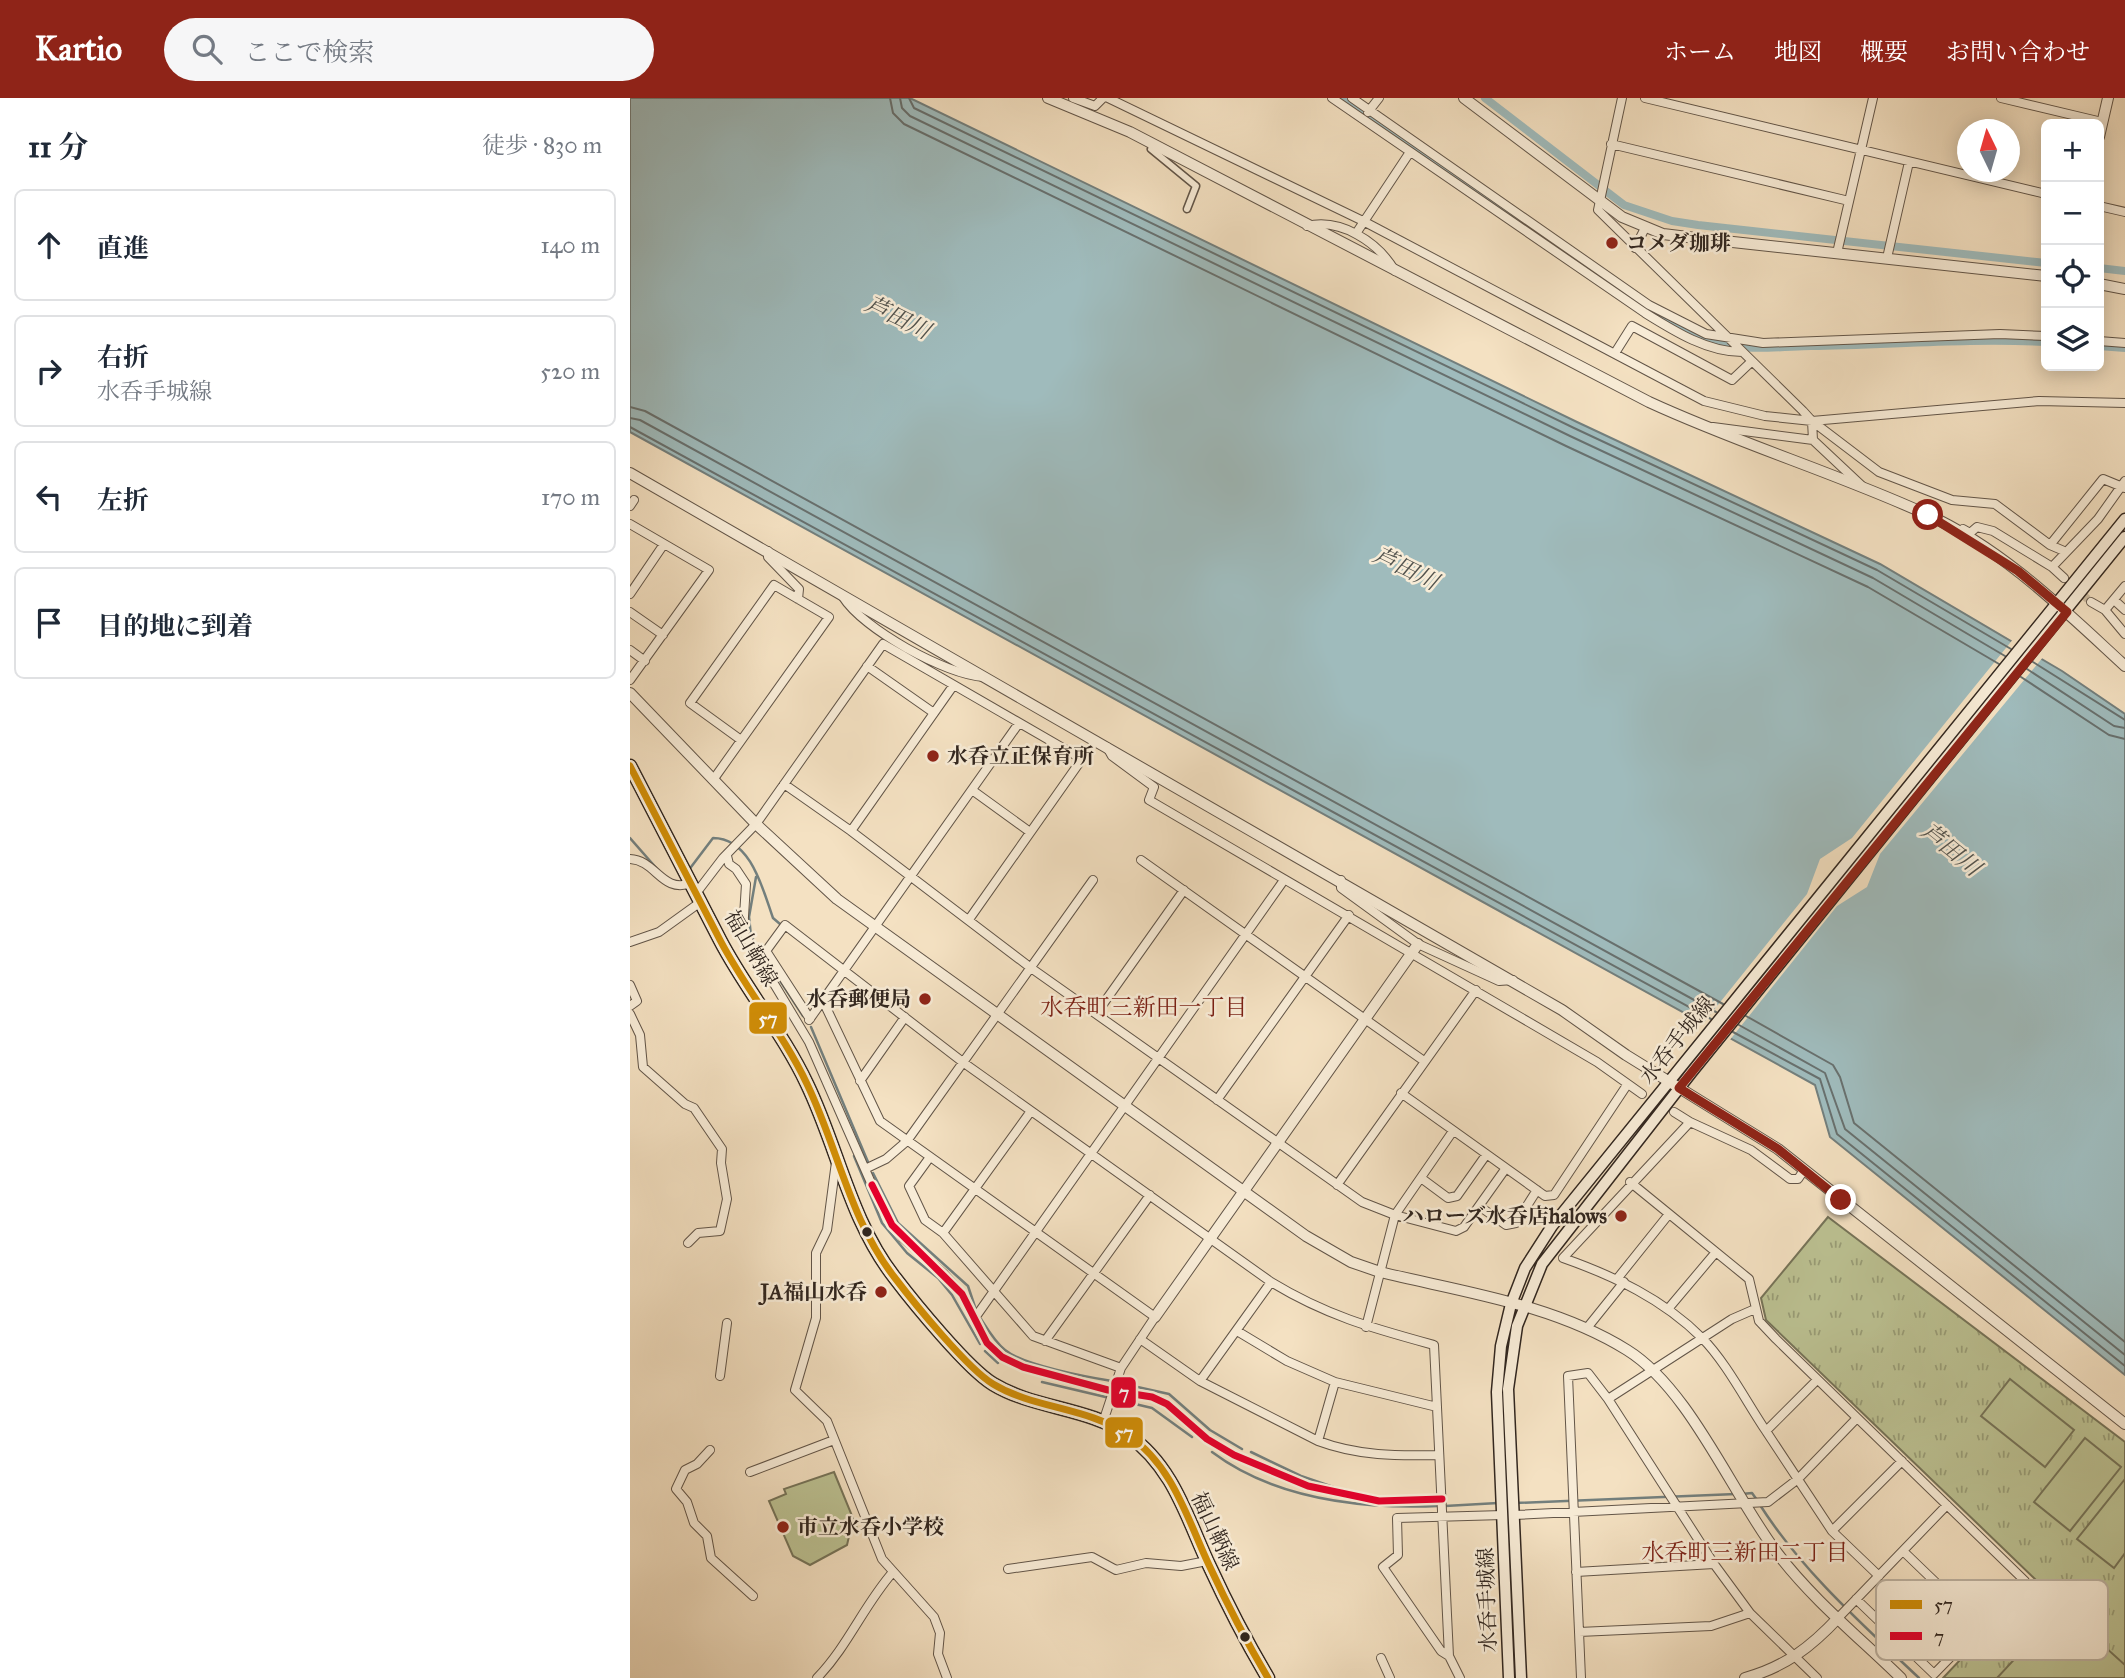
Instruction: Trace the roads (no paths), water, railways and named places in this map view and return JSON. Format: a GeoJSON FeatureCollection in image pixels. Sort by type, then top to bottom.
{"type":"FeatureCollection","features":[{"type":"Feature","properties":{"kind":"main road","name":"水呑手城線"},"geometry":{"type":"LineString","coordinates":[[1521,1678],[1497,1392],[1501,1346],[1511,1304],[1525,1268],[1552,1226],[2125,519]]}},
{"type":"Feature","properties":{"kind":"main road","name":"水呑手城線"},"geometry":{"type":"LineString","coordinates":[[1507,1497],[1508,1389],[1512,1354],[1523,1307],[1542,1264],[1564,1232],[1691,1073],[2067,612],[2125,537]]}},
{"type":"Feature","properties":{"kind":"main road","name":"福山鞆線"},"geometry":{"type":"LineString","coordinates":[[630,766],[721,942],[808,1084],[836,1161],[874,1249],[896,1279],[971,1365],[992,1384],[1103,1422],[1128,1435],[1162,1467],[1191,1518],[1207,1561],[1246,1642],[1268,1678]]}},
{"type":"Feature","properties":{"kind":"main road","name":"水呑手城線"},"geometry":{"type":"LineString","coordinates":[[1508,1512],[1509,1678]]}},
{"type":"Feature","properties":{"kind":"street"},"geometry":{"type":"LineString","coordinates":[[1048,98],[1154,144],[1307,226],[1696,424],[1970,533],[1976,527],[1985,527],[2052,567],[2064,578]]}},
{"type":"Feature","properties":{"kind":"street"},"geometry":{"type":"LineString","coordinates":[[1073,98],[1095,106],[1106,98],[1363,221],[1712,404],[1765,416],[1812,421],[2029,402],[2125,403]]}},
{"type":"Feature","properties":{"kind":"street"},"geometry":{"type":"LineString","coordinates":[[1332,98],[1366,115],[1649,305],[1692,328],[1728,340],[1763,343],[2000,334],[2041,337]]}},
{"type":"Feature","properties":{"kind":"street"},"geometry":{"type":"LineString","coordinates":[[1352,98],[1366,115],[1410,152],[1677,333],[1712,347],[1740,351]]}},
{"type":"Feature","properties":{"kind":"street"},"geometry":{"type":"LineString","coordinates":[[1366,115],[1379,98]]}},
{"type":"Feature","properties":{"kind":"street"},"geometry":{"type":"LineString","coordinates":[[1464,98],[1598,202],[1645,228],[1674,235],[2041,275]]}},
{"type":"Feature","properties":{"kind":"street"},"geometry":{"type":"LineString","coordinates":[[1622,98],[1598,210],[1635,248],[1812,421],[1879,472],[1952,500],[1995,504],[2050,545],[2064,551]]}},
{"type":"Feature","properties":{"kind":"street"},"geometry":{"type":"LineString","coordinates":[[1645,98],[2041,193]]}},
{"type":"Feature","properties":{"kind":"street"},"geometry":{"type":"LineString","coordinates":[[1837,253],[1873,98]]}},
{"type":"Feature","properties":{"kind":"street"},"geometry":{"type":"LineString","coordinates":[[2001,98],[2089,119]]}},
{"type":"Feature","properties":{"kind":"street"},"geometry":{"type":"LineString","coordinates":[[2103,119],[2108,98]]}},
{"type":"Feature","properties":{"kind":"street"},"geometry":{"type":"LineString","coordinates":[[1154,144],[1151,149],[1196,186],[1187,209]]}},
{"type":"Feature","properties":{"kind":"street"},"geometry":{"type":"LineString","coordinates":[[1611,144],[1849,201]]}},
{"type":"Feature","properties":{"kind":"street"},"geometry":{"type":"LineString","coordinates":[[1357,232],[1410,152]]}},
{"type":"Feature","properties":{"kind":"street"},"geometry":{"type":"LineString","coordinates":[[1887,258],[1909,162]]}},
{"type":"Feature","properties":{"kind":"street"},"geometry":{"type":"LineString","coordinates":[[2104,207],[2125,212]]}},
{"type":"Feature","properties":{"kind":"street"},"geometry":{"type":"LineString","coordinates":[[1307,226],[1316,224],[1357,232],[1390,262],[1395,271]]}},
{"type":"Feature","properties":{"kind":"street"},"geometry":{"type":"LineString","coordinates":[[1635,248],[1645,228]]}},
{"type":"Feature","properties":{"kind":"street"},"geometry":{"type":"LineString","coordinates":[[2104,285],[2125,289]]}},
{"type":"Feature","properties":{"kind":"street"},"geometry":{"type":"LineString","coordinates":[[1615,354],[1632,326],[1732,380],[1751,362]]}},
{"type":"Feature","properties":{"kind":"street"},"geometry":{"type":"LineString","coordinates":[[2104,341],[2125,343]]}},
{"type":"Feature","properties":{"kind":"street"},"geometry":{"type":"LineString","coordinates":[[1812,421],[1813,440]]}},
{"type":"Feature","properties":{"kind":"street"},"geometry":{"type":"LineString","coordinates":[[1696,424],[1813,440],[1866,491]]}},
{"type":"Feature","properties":{"kind":"street"},"geometry":{"type":"LineString","coordinates":[[630,473],[1513,980],[1668,1082],[1778,1149],[2125,1424]]}},
{"type":"Feature","properties":{"kind":"street"},"geometry":{"type":"LineString","coordinates":[[2050,545],[2103,478],[2124,486],[2098,519],[2064,551],[2052,567]]}},
{"type":"Feature","properties":{"kind":"street"},"geometry":{"type":"LineString","coordinates":[[1928,515],[2018,571],[2125,666]]}},
{"type":"Feature","properties":{"kind":"street"},"geometry":{"type":"LineString","coordinates":[[630,524],[709,570],[630,680]]}},
{"type":"Feature","properties":{"kind":"street"},"geometry":{"type":"LineString","coordinates":[[630,594],[664,544]]}},
{"type":"Feature","properties":{"kind":"street"},"geometry":{"type":"LineString","coordinates":[[768,551],[768,557],[799,589],[798,599]]}},
{"type":"Feature","properties":{"kind":"street"},"geometry":{"type":"LineString","coordinates":[[713,780],[829,617],[774,585],[690,703],[741,740]]}},
{"type":"Feature","properties":{"kind":"street"},"geometry":{"type":"LineString","coordinates":[[2105,610],[2125,586]]}},
{"type":"Feature","properties":{"kind":"street"},"geometry":{"type":"LineString","coordinates":[[842,594],[848,604],[885,640],[953,686],[1082,759],[970,918]]}},
{"type":"Feature","properties":{"kind":"street"},"geometry":{"type":"LineString","coordinates":[[2114,600],[2125,610]]}},
{"type":"Feature","properties":{"kind":"street"},"geometry":{"type":"LineString","coordinates":[[2091,602],[2105,610],[2125,634]]}},
{"type":"Feature","properties":{"kind":"street"},"geometry":{"type":"LineString","coordinates":[[630,612],[663,635]]}},
{"type":"Feature","properties":{"kind":"street"},"geometry":{"type":"LineString","coordinates":[[630,942],[659,932],[693,885],[727,856],[756,824],[885,640]]}},
{"type":"Feature","properties":{"kind":"street"},"geometry":{"type":"LineString","coordinates":[[885,640],[973,676],[986,677]]}},
{"type":"Feature","properties":{"kind":"street"},"geometry":{"type":"LineString","coordinates":[[630,650],[645,661]]}},
{"type":"Feature","properties":{"kind":"street"},"geometry":{"type":"LineString","coordinates":[[867,666],[934,713]]}},
{"type":"Feature","properties":{"kind":"street"},"geometry":{"type":"LineString","coordinates":[[851,831],[953,686]]}},
{"type":"Feature","properties":{"kind":"street"},"geometry":{"type":"LineString","coordinates":[[630,693],[807,874],[875,928],[1317,1242],[1351,1262],[1380,1272],[1523,1307],[1587,1328],[1629,1351],[1652,1371],[1683,1408],[1789,1568],[1841,1614],[1876,1651]]}},
{"type":"Feature","properties":{"kind":"street"},"geometry":{"type":"LineString","coordinates":[[808,1021],[1019,723]]}},
{"type":"Feature","properties":{"kind":"street"},"geometry":{"type":"LineString","coordinates":[[1107,747],[1112,756],[1154,787],[1149,800],[1284,880],[1415,949],[1499,981],[1513,980]]}},
{"type":"Feature","properties":{"kind":"street"},"geometry":{"type":"LineString","coordinates":[[784,784],[970,918],[1031,968],[1277,1145],[1362,1202],[1395,1215],[1456,1231],[1464,1227],[1506,1168]]}},
{"type":"Feature","properties":{"kind":"street"},"geometry":{"type":"LineString","coordinates":[[972,790],[1030,832]]}},
{"type":"Feature","properties":{"kind":"street"},"geometry":{"type":"LineString","coordinates":[[727,856],[729,864],[746,884],[743,932],[809,1042],[892,1224],[961,1294],[987,1343],[1002,1357],[1023,1367],[1112,1396],[1152,1397],[1167,1404],[1207,1439],[1234,1455],[1308,1486],[1379,1501],[1442,1500]]}},
{"type":"Feature","properties":{"kind":"street"},"geometry":{"type":"LineString","coordinates":[[630,859],[639,859],[674,886],[693,885]]}},
{"type":"Feature","properties":{"kind":"street"},"geometry":{"type":"LineString","coordinates":[[1140,860],[1424,1061]]}},
{"type":"Feature","properties":{"kind":"street"},"geometry":{"type":"LineString","coordinates":[[866,1169],[886,1159],[907,1141],[1093,880]]}},
{"type":"Feature","properties":{"kind":"street"},"geometry":{"type":"LineString","coordinates":[[977,1314],[1284,880]]}},
{"type":"Feature","properties":{"kind":"street"},"geometry":{"type":"LineString","coordinates":[[1341,880],[1341,888],[1415,949],[1476,990],[1597,1062],[1642,1094]]}},
{"type":"Feature","properties":{"kind":"street"},"geometry":{"type":"LineString","coordinates":[[1096,1014],[1184,890]]}},
{"type":"Feature","properties":{"kind":"street"},"geometry":{"type":"LineString","coordinates":[[1217,1100],[1349,915]]}},
{"type":"Feature","properties":{"kind":"street"},"geometry":{"type":"LineString","coordinates":[[809,1042],[808,1021],[766,951],[785,925],[964,1063],[1271,1282],[1309,1305],[1366,1327],[1434,1345],[1449,1656],[1460,1678]]}},
{"type":"Feature","properties":{"kind":"street"},"geometry":{"type":"LineString","coordinates":[[1103,1422],[1121,1368],[1140,1339],[1415,949]]}},
{"type":"Feature","properties":{"kind":"street"},"geometry":{"type":"LineString","coordinates":[[630,985],[637,1001],[630,1006]]}},
{"type":"Feature","properties":{"kind":"street"},"geometry":{"type":"LineString","coordinates":[[1337,1185],[1476,990]]}},
{"type":"Feature","properties":{"kind":"street"},"geometry":{"type":"LineString","coordinates":[[823,1001],[880,1121],[1155,1317]]}},
{"type":"Feature","properties":{"kind":"street"},"geometry":{"type":"LineString","coordinates":[[788,1004],[808,1021]]}},
{"type":"Feature","properties":{"kind":"street"},"geometry":{"type":"LineString","coordinates":[[630,1014],[640,1035],[643,1067],[685,1104],[694,1108],[722,1149],[721,1163],[727,1199],[720,1231],[698,1233],[688,1243]]}},
{"type":"Feature","properties":{"kind":"street"},"geometry":{"type":"LineString","coordinates":[[860,1081],[905,1017]]}},
{"type":"Feature","properties":{"kind":"street"},"geometry":{"type":"LineString","coordinates":[[1401,1093],[1545,1196],[1554,1195],[1627,1085]]}},
{"type":"Feature","properties":{"kind":"street"},"geometry":{"type":"LineString","coordinates":[[943,1233],[1031,1111]]}},
{"type":"Feature","properties":{"kind":"street"},"geometry":{"type":"LineString","coordinates":[[1674,1112],[1751,1150],[1790,1179],[1798,1179],[1804,1170]]}},
{"type":"Feature","properties":{"kind":"street"},"geometry":{"type":"LineString","coordinates":[[1690,1122],[1630,1182],[1563,1258],[1620,1280],[1668,1309],[1703,1339],[1832,1531],[1879,1576]]}},
{"type":"Feature","properties":{"kind":"street"},"geometry":{"type":"LineString","coordinates":[[1366,1327],[1395,1215],[1453,1131]]}},
{"type":"Feature","properties":{"kind":"street"},"geometry":{"type":"LineString","coordinates":[[1421,1178],[1448,1198],[1457,1195],[1486,1155]]}},
{"type":"Feature","properties":{"kind":"street"},"geometry":{"type":"LineString","coordinates":[[930,1157],[909,1186],[925,1220],[943,1233],[1033,1336],[1121,1368]]}},
{"type":"Feature","properties":{"kind":"street"},"geometry":{"type":"LineString","coordinates":[[836,1161],[827,1230],[816,1253],[816,1318],[795,1390],[824,1416],[872,1538],[893,1572],[934,1617],[940,1633],[938,1654],[947,1678]]}},
{"type":"Feature","properties":{"kind":"street"},"geometry":{"type":"LineString","coordinates":[[1630,1182],[1749,1279],[1759,1321],[2024,1580]]}},
{"type":"Feature","properties":{"kind":"street"},"geometry":{"type":"LineString","coordinates":[[1479,1206],[1506,1225],[1516,1223],[1537,1191]]}},
{"type":"Feature","properties":{"kind":"street"},"geometry":{"type":"LineString","coordinates":[[1045,1341],[1150,1195]]}},
{"type":"Feature","properties":{"kind":"street"},"geometry":{"type":"LineString","coordinates":[[1587,1328],[1669,1214]]}},
{"type":"Feature","properties":{"kind":"street"},"geometry":{"type":"LineString","coordinates":[[1668,1309],[1716,1252]]}},
{"type":"Feature","properties":{"kind":"street"},"geometry":{"type":"LineString","coordinates":[[1200,1381],[1271,1282]]}},
{"type":"Feature","properties":{"kind":"street"},"geometry":{"type":"LineString","coordinates":[[1608,1399],[1732,1319],[1755,1310]]}},
{"type":"Feature","properties":{"kind":"street"},"geometry":{"type":"LineString","coordinates":[[720,1376],[727,1323]]}},
{"type":"Feature","properties":{"kind":"street"},"geometry":{"type":"LineString","coordinates":[[1237,1331],[1287,1361],[1335,1382],[1437,1407]]}},
{"type":"Feature","properties":{"kind":"street"},"geometry":{"type":"LineString","coordinates":[[1140,1339],[1200,1381],[1318,1441],[1337,1448],[1388,1457],[1439,1455]]}},
{"type":"Feature","properties":{"kind":"street"},"geometry":{"type":"LineString","coordinates":[[1581,1678],[1568,1376],[1588,1373],[1608,1399],[1714,1564],[1750,1612],[1816,1678]]}},
{"type":"Feature","properties":{"kind":"street"},"geometry":{"type":"LineString","coordinates":[[1766,1431],[1817,1380]]}},
{"type":"Feature","properties":{"kind":"street"},"geometry":{"type":"LineString","coordinates":[[1318,1441],[1335,1382]]}},
{"type":"Feature","properties":{"kind":"street"},"geometry":{"type":"LineString","coordinates":[[1449,1656],[1441,1651],[1383,1567],[1398,1555],[1397,1518],[1673,1499],[1764,1503],[1798,1479],[1857,1418]]}},
{"type":"Feature","properties":{"kind":"street"},"geometry":{"type":"LineString","coordinates":[[750,1472],[834,1440]]}},
{"type":"Feature","properties":{"kind":"street"},"geometry":{"type":"LineString","coordinates":[[710,1450],[698,1464],[685,1470],[676,1489],[687,1502],[694,1523],[707,1536],[711,1558],[753,1596]]}},
{"type":"Feature","properties":{"kind":"street"},"geometry":{"type":"LineString","coordinates":[[1832,1531],[1902,1461]]}},
{"type":"Feature","properties":{"kind":"street"},"geometry":{"type":"LineString","coordinates":[[1745,1678],[1796,1657],[1816,1642],[1947,1505]]}},
{"type":"Feature","properties":{"kind":"street"},"geometry":{"type":"LineString","coordinates":[[1902,1551],[1933,1580]]}},
{"type":"Feature","properties":{"kind":"street"},"geometry":{"type":"LineString","coordinates":[[1008,1569],[1092,1557],[1116,1570],[1146,1563],[1181,1566],[1207,1561]]}},
{"type":"Feature","properties":{"kind":"street"},"geometry":{"type":"LineString","coordinates":[[1576,1572],[1714,1564]]}},
{"type":"Feature","properties":{"kind":"street"},"geometry":{"type":"LineString","coordinates":[[817,1678],[852,1636],[874,1594],[893,1572]]}},
{"type":"Feature","properties":{"kind":"street"},"geometry":{"type":"LineString","coordinates":[[1854,1601],[1876,1621]]}},
{"type":"Feature","properties":{"kind":"street"},"geometry":{"type":"LineString","coordinates":[[1579,1632],[1712,1626],[1750,1612]]}},
{"type":"Feature","properties":{"kind":"street"},"geometry":{"type":"LineString","coordinates":[[1381,1658],[1390,1678]]}},
{"type":"Feature","properties":{"kind":"street"},"geometry":{"type":"LineString","coordinates":[[1884,1660],[1901,1678]]}},
{"type":"Feature","properties":{"kind":"street"},"geometry":{"type":"LineString","coordinates":[[1919,1660],[1934,1674],[1948,1660]]}},
{"type":"Feature","properties":{"kind":"water","name":"芦田川"},"geometry":{"type":"Polygon","coordinates":[[[630,98],[910,98],[1577,422],[1880,564],[2062,671],[2125,714],[2125,1375],[1830,1137],[1815,1085],[630,432],[630,98]]]}},
{"type":"Feature","properties":{"kind":"waterway"},"geometry":{"type":"LineString","coordinates":[[1340,98],[1611,285]]}},
{"type":"Feature","properties":{"kind":"waterway"},"geometry":{"type":"LineString","coordinates":[[1485,98],[1624,205],[1672,221],[2041,262]]}},
{"type":"Feature","properties":{"kind":"waterway"},"geometry":{"type":"LineString","coordinates":[[2104,269],[2125,271]]}},
{"type":"Feature","properties":{"kind":"waterway"},"geometry":{"type":"LineString","coordinates":[[1625,295],[1691,334],[1714,343],[1738,347],[1958,341],[2041,342]]}},
{"type":"Feature","properties":{"kind":"waterway"},"geometry":{"type":"LineString","coordinates":[[2104,346],[2125,348]]}},
{"type":"Feature","properties":{"kind":"waterway"},"geometry":{"type":"LineString","coordinates":[[630,838],[658,870]]}},
{"type":"Feature","properties":{"kind":"waterway"},"geometry":{"type":"LineString","coordinates":[[688,871],[713,838],[726,840],[737,847],[754,867],[773,918],[780,924]]}},
{"type":"Feature","properties":{"kind":"waterway"},"geometry":{"type":"LineString","coordinates":[[756,877],[749,917],[751,936],[803,1016]]}},
{"type":"Feature","properties":{"kind":"waterway"},"geometry":{"type":"LineString","coordinates":[[811,1027],[868,1162]]}},
{"type":"Feature","properties":{"kind":"waterway"},"geometry":{"type":"LineString","coordinates":[[854,1156],[882,1223],[907,1253],[938,1278],[952,1295],[980,1344]]}},
{"type":"Feature","properties":{"kind":"waterway"},"geometry":{"type":"LineString","coordinates":[[873,1173],[898,1223],[968,1286],[976,1310]]}},
{"type":"Feature","properties":{"kind":"waterway"},"geometry":{"type":"LineString","coordinates":[[981,1319],[1005,1350],[1026,1361],[1112,1381]]}},
{"type":"Feature","properties":{"kind":"waterway"},"geometry":{"type":"LineString","coordinates":[[985,1351],[998,1363]]}},
{"type":"Feature","properties":{"kind":"waterway"},"geometry":{"type":"LineString","coordinates":[[1042,1382],[1152,1408],[1192,1437]]}},
{"type":"Feature","properties":{"kind":"waterway"},"geometry":{"type":"LineString","coordinates":[[1124,1384],[1169,1394],[1210,1430],[1242,1449]]}},
{"type":"Feature","properties":{"kind":"waterway"},"geometry":{"type":"LineString","coordinates":[[1212,1452],[1263,1481],[1320,1498],[1379,1506],[1438,1506]]}},
{"type":"Feature","properties":{"kind":"waterway"},"geometry":{"type":"LineString","coordinates":[[1251,1452],[1301,1476],[1339,1489]]}},
{"type":"Feature","properties":{"kind":"waterway"},"geometry":{"type":"LineString","coordinates":[[1742,1494],[1752,1493],[1757,1500]]}},
{"type":"Feature","properties":{"kind":"waterway"},"geometry":{"type":"LineString","coordinates":[[1515,1503],[1736,1494]]}},
{"type":"Feature","properties":{"kind":"waterway"},"geometry":{"type":"LineString","coordinates":[[1445,1506],[1498,1503]]}},
{"type":"Feature","properties":{"kind":"waterway"},"geometry":{"type":"LineString","coordinates":[[1760,1505],[1814,1575],[1876,1637]]}},
{"type":"Feature","properties":{"kind":"waterway"},"geometry":{"type":"LineString","coordinates":[[1900,1660],[1919,1678]]}},
{"type":"Feature","properties":{"kind":"tunnel"},"geometry":{"type":"LineString","coordinates":[[2064,578],[2091,602]]}},
{"type":"Feature","properties":{"kind":"place","name":"コメダ珈琲"},"geometry":{"type":"Point","coordinates":[1612,243]}},
{"type":"Feature","properties":{"kind":"place","name":"水呑立正保育所"},"geometry":{"type":"Point","coordinates":[933,756]}},
{"type":"Feature","properties":{"kind":"place","name":"水呑郵便局"},"geometry":{"type":"Point","coordinates":[925,999]}},
{"type":"Feature","properties":{"kind":"place","name":"ハローズ水呑店halows"},"geometry":{"type":"Point","coordinates":[1621,1216]}},
{"type":"Feature","properties":{"kind":"place","name":"JA福山水呑"},"geometry":{"type":"Point","coordinates":[881,1292]}},
{"type":"Feature","properties":{"kind":"place","name":"市立水呑小学校"},"geometry":{"type":"Point","coordinates":[783,1527]}},
{"type":"Feature","properties":{"kind":"district","name":"水呑町三新田一丁目"},"geometry":{"type":"Point","coordinates":[1144,1007]}},
{"type":"Feature","properties":{"kind":"district","name":"水呑町三新田二丁目"},"geometry":{"type":"Point","coordinates":[1745,1552]}}]}
